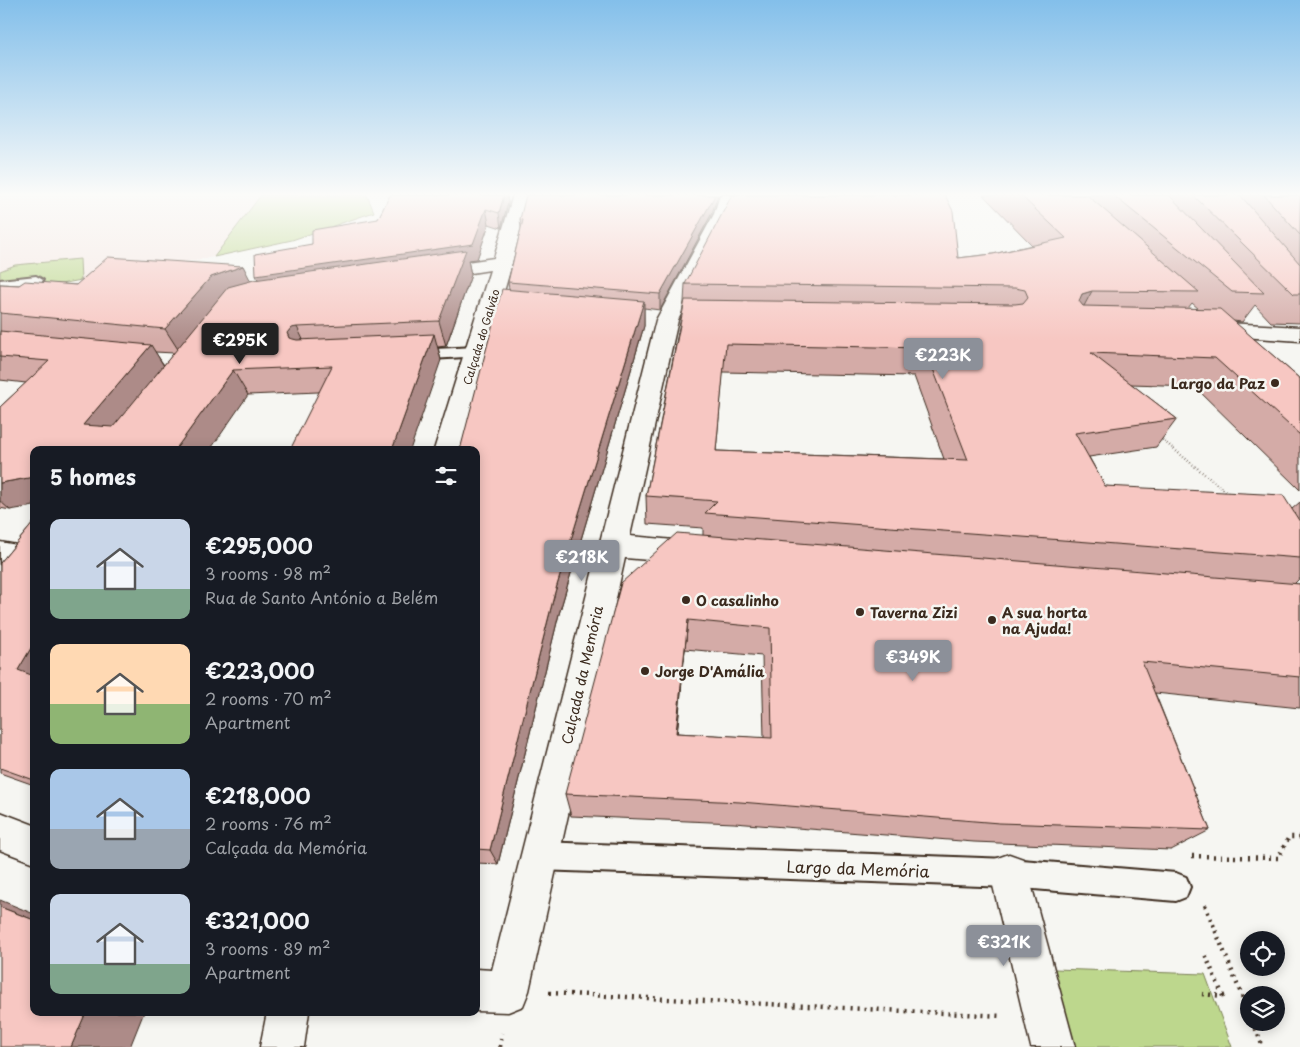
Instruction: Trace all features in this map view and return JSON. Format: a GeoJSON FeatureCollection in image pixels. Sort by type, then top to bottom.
{"type":"FeatureCollection","features":[{"type":"Feature","properties":{"kind":"street","name":"Calçada do Galvão"},"geometry":{"type":"LineString","coordinates":[[448,446],[504,262],[507,244]]}},
{"type":"Feature","properties":{"kind":"street","name":"Calçada da Memória"},"geometry":{"type":"LineString","coordinates":[[492,991],[539,856],[667,319],[707,244]]}},
{"type":"Feature","properties":{"kind":"street"},"geometry":{"type":"LineString","coordinates":[[417,275],[504,262]]}},
{"type":"Feature","properties":{"kind":"street"},"geometry":{"type":"LineString","coordinates":[[490,304],[549,310]]}},
{"type":"Feature","properties":{"kind":"street"},"geometry":{"type":"LineString","coordinates":[[1246,310],[1266,332]]}},
{"type":"Feature","properties":{"kind":"street"},"geometry":{"type":"LineString","coordinates":[[1195,325],[1300,334]]}},
{"type":"Feature","properties":{"kind":"street"},"geometry":{"type":"LineString","coordinates":[[613,546],[723,555]]}},
{"type":"Feature","properties":{"kind":"street"},"geometry":{"type":"LineString","coordinates":[[0,552],[30,557]]}},
{"type":"Feature","properties":{"kind":"street"},"geometry":{"type":"LineString","coordinates":[[12,582],[30,561]]}},
{"type":"Feature","properties":{"kind":"street"},"geometry":{"type":"LineString","coordinates":[[0,831],[30,842]]}},
{"type":"Feature","properties":{"kind":"street"},"geometry":{"type":"LineString","coordinates":[[1009,873],[1049,1033]]}},
{"type":"Feature","properties":{"kind":"street"},"geometry":{"type":"LineString","coordinates":[[282,1047],[287,1016]]}},
{"type":"Feature","properties":{"kind":"lane"},"geometry":{"type":"LineString","coordinates":[[0,284],[36,280]]}},
{"type":"Feature","properties":{"kind":"lane"},"geometry":{"type":"LineString","coordinates":[[398,355],[476,352]]}},
{"type":"Feature","properties":{"kind":"lane","name":"Largo da Memória"},"geometry":{"type":"LineString","coordinates":[[539,856],[1009,873],[1176,887]]}},
{"type":"Feature","properties":{"kind":"path"},"geometry":{"type":"LineString","coordinates":[[1160,437],[1236,499]]}},
{"type":"Feature","properties":{"kind":"path"},"geometry":{"type":"LineString","coordinates":[[1186,855],[1278,858],[1289,837],[1300,837]]}},
{"type":"Feature","properties":{"kind":"path"},"geometry":{"type":"LineString","coordinates":[[1210,917],[1240,991]]}},
{"type":"Feature","properties":{"kind":"path"},"geometry":{"type":"LineString","coordinates":[[1202,994],[1223,996],[1204,952]]}},
{"type":"Feature","properties":{"kind":"path"},"geometry":{"type":"LineString","coordinates":[[492,991],[1049,1033]]}},
{"type":"Feature","properties":{"kind":"path"},"geometry":{"type":"LineString","coordinates":[[1256,1031],[1262,1047]]}},
{"type":"Feature","properties":{"kind":"shaded area"},"geometry":{"type":"Polygon","coordinates":[[[0,244],[224,244],[214,257],[81,280],[80,259],[15,265],[0,271],[0,244]]]}},
{"type":"Feature","properties":{"kind":"green space"},"geometry":{"type":"Polygon","coordinates":[[[224,244],[274,244],[214,257],[224,244]]]}},
{"type":"Feature","properties":{"kind":"green space"},"geometry":{"type":"Polygon","coordinates":[[[80,259],[81,280],[0,296],[0,271],[15,265],[80,259]]]}},
{"type":"Feature","properties":{"kind":"green space"},"geometry":{"type":"Polygon","coordinates":[[[1054,969],[1205,974],[1232,1047],[1075,1047],[1054,969]]]}},
{"type":"Feature","properties":{"kind":"building"},"geometry":{"type":"Polygon","coordinates":[[[312,244],[473,244],[256,275],[255,254],[312,244]]]}},
{"type":"Feature","properties":{"kind":"building"},"geometry":{"type":"Polygon","coordinates":[[[517,244],[688,244],[660,294],[508,282],[517,244]]]}},
{"type":"Feature","properties":{"kind":"building"},"geometry":{"type":"Polygon","coordinates":[[[706,244],[956,244],[958,258],[993,254],[1039,244],[1143,244],[1199,292],[1092,291],[1082,294],[1079,301],[1083,306],[1220,309],[1300,379],[1300,435],[1215,358],[1091,353],[1177,419],[1075,433],[1105,486],[1283,495],[1300,522],[1300,558],[705,513],[717,501],[646,496],[685,300],[1023,303],[1028,297],[1025,290],[1015,288],[685,284],[706,244]],[[726,344],[716,451],[968,460],[925,348],[726,344]]]}},
{"type":"Feature","properties":{"kind":"building"},"geometry":{"type":"Polygon","coordinates":[[[1173,244],[1216,244],[1264,293],[1232,292],[1173,244]]]}},
{"type":"Feature","properties":{"kind":"building"},"geometry":{"type":"Polygon","coordinates":[[[1243,244],[1282,244],[1300,264],[1300,294],[1294,294],[1243,244]]]}},
{"type":"Feature","properties":{"kind":"building"},"geometry":{"type":"Polygon","coordinates":[[[466,250],[439,321],[297,327],[291,328],[287,333],[289,338],[297,340],[434,334],[393,446],[292,446],[332,366],[233,370],[178,446],[30,446],[30,478],[0,483],[0,407],[49,361],[0,357],[0,331],[151,345],[83,425],[113,427],[228,287],[254,280],[466,250]]]}},
{"type":"Feature","properties":{"kind":"building"},"geometry":{"type":"Polygon","coordinates":[[[108,257],[243,266],[211,277],[165,329],[0,313],[0,284],[19,285],[25,281],[76,285],[108,257]]]}},
{"type":"Feature","properties":{"kind":"building"},"geometry":{"type":"Polygon","coordinates":[[[502,289],[644,301],[555,592],[490,850],[480,849],[480,446],[461,446],[502,289]]]}},
{"type":"Feature","properties":{"kind":"building"},"geometry":{"type":"Polygon","coordinates":[[[30,527],[30,650],[18,670],[30,674],[30,779],[0,768],[0,563],[30,527]]]}},
{"type":"Feature","properties":{"kind":"building"},"geometry":{"type":"Polygon","coordinates":[[[677,533],[1300,584],[1300,677],[1142,662],[1210,830],[999,823],[740,802],[565,794],[621,583],[677,533]],[[688,620],[676,733],[772,738],[770,628],[688,620]]]}},
{"type":"Feature","properties":{"kind":"building"},"geometry":{"type":"Polygon","coordinates":[[[0,907],[30,918],[30,1016],[84,1016],[71,1047],[0,1047],[0,907]]]}},
{"type":"Feature","properties":{"kind":"place","name":"Largo da Paz"},"geometry":{"type":"Point","coordinates":[1275,383]}},
{"type":"Feature","properties":{"kind":"place","name":"O casalinho"},"geometry":{"type":"Point","coordinates":[686,600]}},
{"type":"Feature","properties":{"kind":"place","name":"Taverna Zizi"},"geometry":{"type":"Point","coordinates":[860,612]}},
{"type":"Feature","properties":{"kind":"place","name":"A sua horta na Ajuda!"},"geometry":{"type":"Point","coordinates":[992,620]}},
{"type":"Feature","properties":{"kind":"place","name":"Jorge D'Amália"},"geometry":{"type":"Point","coordinates":[645,671]}}]}
